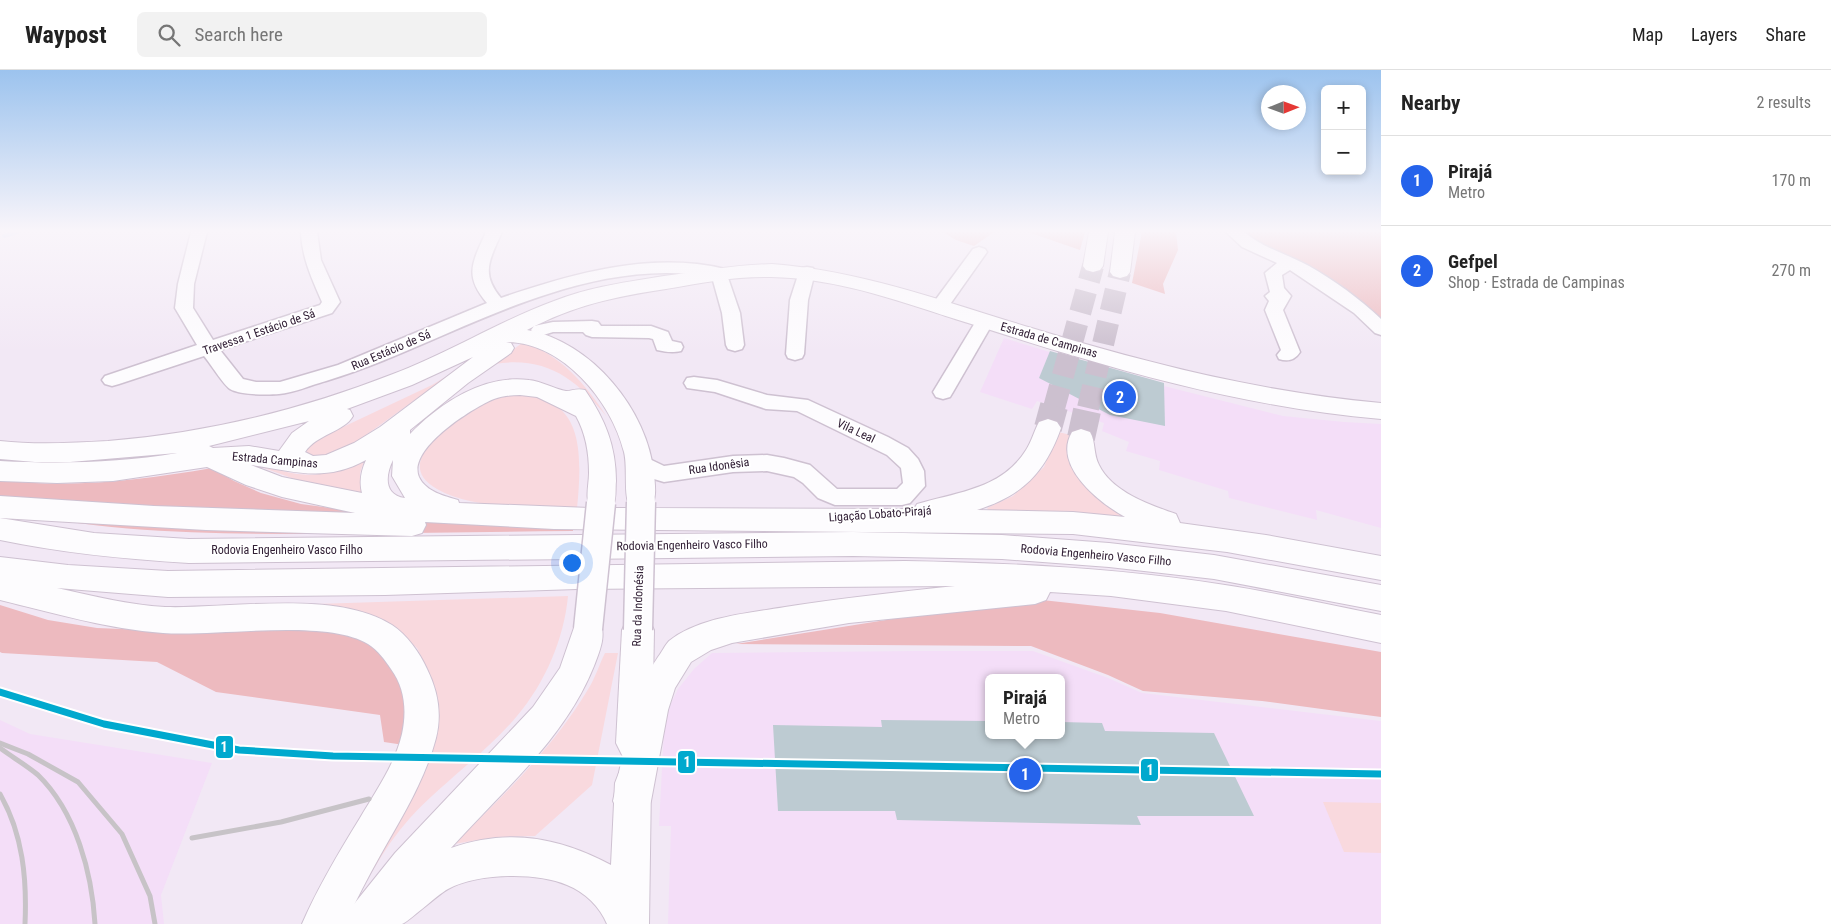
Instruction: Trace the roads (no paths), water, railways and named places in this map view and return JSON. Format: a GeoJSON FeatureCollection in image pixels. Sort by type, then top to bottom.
{"type":"FeatureCollection","features":[{"type":"Feature","properties":{"kind":"main road","name":"Estrada de Campinas"},"geometry":{"type":"LineString","coordinates":[[719,273],[733,272]]}},
{"type":"Feature","properties":{"kind":"main road","name":"Estrada de Campinas"},"geometry":{"type":"LineString","coordinates":[[803,272],[863,282],[985,321],[1218,389],[1308,405],[1381,411]]}},
{"type":"Feature","properties":{"kind":"main road","name":"Estrada Campinas"},"geometry":{"type":"LineString","coordinates":[[0,450],[47,454],[106,451],[178,443],[231,434],[290,420],[350,400],[535,328],[608,293],[684,273],[719,273]]}},
{"type":"Feature","properties":{"kind":"main road","name":"Estrada Campinas"},"geometry":{"type":"LineString","coordinates":[[0,471],[52,474],[101,472],[152,467],[210,456],[259,456],[312,465],[338,462],[380,438],[437,395],[535,328]]}},
{"type":"Feature","properties":{"kind":"main road","name":"Rua da Indonésia"},"geometry":{"type":"LineString","coordinates":[[535,328],[584,369],[614,402],[646,466],[641,481],[628,924]]}},
{"type":"Feature","properties":{"kind":"main road"},"geometry":{"type":"LineString","coordinates":[[312,465],[293,457],[292,451],[296,442],[311,432],[447,361]]}},
{"type":"Feature","properties":{"kind":"main road"},"geometry":{"type":"LineString","coordinates":[[365,924],[419,855],[537,730],[559,700],[570,680],[582,656],[588,629],[601,502],[603,457],[596,432],[574,394],[557,382],[534,374],[494,373],[479,377],[437,395]]}},
{"type":"Feature","properties":{"kind":"main road"},"geometry":{"type":"LineString","coordinates":[[501,516],[449,508],[426,500],[413,490],[405,478],[404,464],[407,453],[417,440],[466,402],[490,391],[506,388],[537,389],[563,398],[584,410]]}},
{"type":"Feature","properties":{"kind":"main road"},"geometry":{"type":"LineString","coordinates":[[410,511],[392,506],[380,500],[373,487],[374,472],[379,457],[414,414]]}},
{"type":"Feature","properties":{"kind":"main road","name":"Ligação Lobato-Pirajá"},"geometry":{"type":"LineString","coordinates":[[798,519],[915,514],[983,496],[1005,486],[1021,474],[1033,461],[1048,428]]}},
{"type":"Feature","properties":{"kind":"main road"},"geometry":{"type":"LineString","coordinates":[[1081,438],[1081,455],[1090,473],[1110,494],[1130,508],[1198,531],[1381,568]]}},
{"type":"Feature","properties":{"kind":"main road"},"geometry":{"type":"LineString","coordinates":[[178,443],[210,456],[226,466],[279,486],[410,511],[501,516],[1073,523],[1272,547]]}},
{"type":"Feature","properties":{"kind":"main road"},"geometry":{"type":"LineString","coordinates":[[0,507],[90,514],[297,523],[435,525],[501,516]]}},
{"type":"Feature","properties":{"kind":"main road","name":"Rodovia Engenheiro Vasco Filho"},"geometry":{"type":"LineString","coordinates":[[0,529],[97,544],[189,551],[853,544],[1002,547],[1109,554],[1214,567],[1381,598]]}},
{"type":"Feature","properties":{"kind":"main road"},"geometry":{"type":"LineString","coordinates":[[0,569],[68,577],[168,584],[905,573],[980,575],[1111,583],[1226,598],[1381,629]]}},
{"type":"Feature","properties":{"kind":"main road"},"geometry":{"type":"LineString","coordinates":[[632,801],[651,710],[660,682],[680,652],[701,638],[732,628],[849,610],[1111,583]]}},
{"type":"Feature","properties":{"kind":"main road"},"geometry":{"type":"LineString","coordinates":[[0,588],[130,616],[165,620],[328,619],[356,624],[378,633],[396,649],[412,670],[420,694],[423,715],[419,737],[402,782],[344,882],[323,924]]}},
{"type":"Feature","properties":{"kind":"main road"},"geometry":{"type":"LineString","coordinates":[[376,924],[414,887],[441,872],[471,862],[499,856],[528,856],[555,861],[578,869],[598,880],[612,892],[624,909],[628,924]]}},
{"type":"Feature","properties":{"kind":"street","name":"Rua Estácio de Sá"},"geometry":{"type":"LineString","coordinates":[[189,272],[184,308],[209,349],[237,384],[256,388],[280,388],[345,369],[498,305],[577,280],[625,272]]}},
{"type":"Feature","properties":{"kind":"street","name":"Travessa 1 Estácio de Sá"},"geometry":{"type":"LineString","coordinates":[[112,380],[209,349],[329,306],[331,302],[316,272]]}},
{"type":"Feature","properties":{"kind":"street"},"geometry":{"type":"LineString","coordinates":[[480,272],[482,285],[498,305]]}},
{"type":"Feature","properties":{"kind":"street","name":"Rua Estácio de Sá"},"geometry":{"type":"LineString","coordinates":[[676,272],[684,273]]}},
{"type":"Feature","properties":{"kind":"street"},"geometry":{"type":"LineString","coordinates":[[795,354],[799,300],[807,272]]}},
{"type":"Feature","properties":{"kind":"street"},"geometry":{"type":"LineString","coordinates":[[940,306],[965,272]]}},
{"type":"Feature","properties":{"kind":"street"},"geometry":{"type":"LineString","coordinates":[[1274,272],[1272,273],[1276,288],[1282,296],[1274,296],[1278,300],[1274,310],[1290,352],[1286,356]]}},
{"type":"Feature","properties":{"kind":"street"},"geometry":{"type":"LineString","coordinates":[[1307,272],[1358,308],[1381,330]]}},
{"type":"Feature","properties":{"kind":"street"},"geometry":{"type":"LineString","coordinates":[[719,273],[731,313],[735,345]]}},
{"type":"Feature","properties":{"kind":"street"},"geometry":{"type":"LineString","coordinates":[[943,392],[985,321]]}},
{"type":"Feature","properties":{"kind":"street"},"geometry":{"type":"LineString","coordinates":[[535,328],[592,326],[592,331],[651,332],[662,336],[664,346],[674,347]]}},
{"type":"Feature","properties":{"kind":"street","name":"Vila Leal"},"geometry":{"type":"LineString","coordinates":[[694,383],[717,386],[766,402],[801,405],[893,448],[906,458],[914,473],[914,486],[902,496],[835,497]]}},
{"type":"Feature","properties":{"kind":"street","name":"Rua Idonêsia"},"geometry":{"type":"LineString","coordinates":[[646,466],[666,474],[757,461],[809,474],[829,495],[835,497]]}},
{"type":"Feature","properties":{"kind":"tunnel"},"geometry":{"type":"LineString","coordinates":[[1054,408],[1091,272]]}},
{"type":"Feature","properties":{"kind":"tunnel"},"geometry":{"type":"LineString","coordinates":[[1088,408],[1120,272]]}},
{"type":"Feature","properties":{"kind":"tunnel"},"geometry":{"type":"LineString","coordinates":[[1048,428],[1054,406]]}},
{"type":"Feature","properties":{"kind":"tunnel"},"geometry":{"type":"LineString","coordinates":[[1081,438],[1088,406]]}},
{"type":"Feature","properties":{"kind":"railway"},"geometry":{"type":"LineString","coordinates":[[0,743],[28,754],[78,782],[122,834],[150,896],[155,924]]}},
{"type":"Feature","properties":{"kind":"railway"},"geometry":{"type":"LineString","coordinates":[[0,748],[38,775],[63,807],[80,844],[86,864],[95,924]]}},
{"type":"Feature","properties":{"kind":"railway"},"geometry":{"type":"LineString","coordinates":[[0,794],[8,809],[19,841],[24,874],[25,924]]}},
{"type":"Feature","properties":{"kind":"railway"},"geometry":{"type":"LineString","coordinates":[[192,838],[281,822],[369,799]]}},
{"type":"Feature","properties":{"kind":"metro line","name":"1"},"geometry":{"type":"LineString","coordinates":[[0,692],[104,724],[239,750],[333,756],[1381,774]]}},
{"type":"Feature","properties":{"kind":"place","name":"Gefpel"},"geometry":{"type":"Point","coordinates":[1120,397]}},
{"type":"Feature","properties":{"kind":"place","name":"Pirajá"},"geometry":{"type":"Point","coordinates":[1025,774]}}]}
